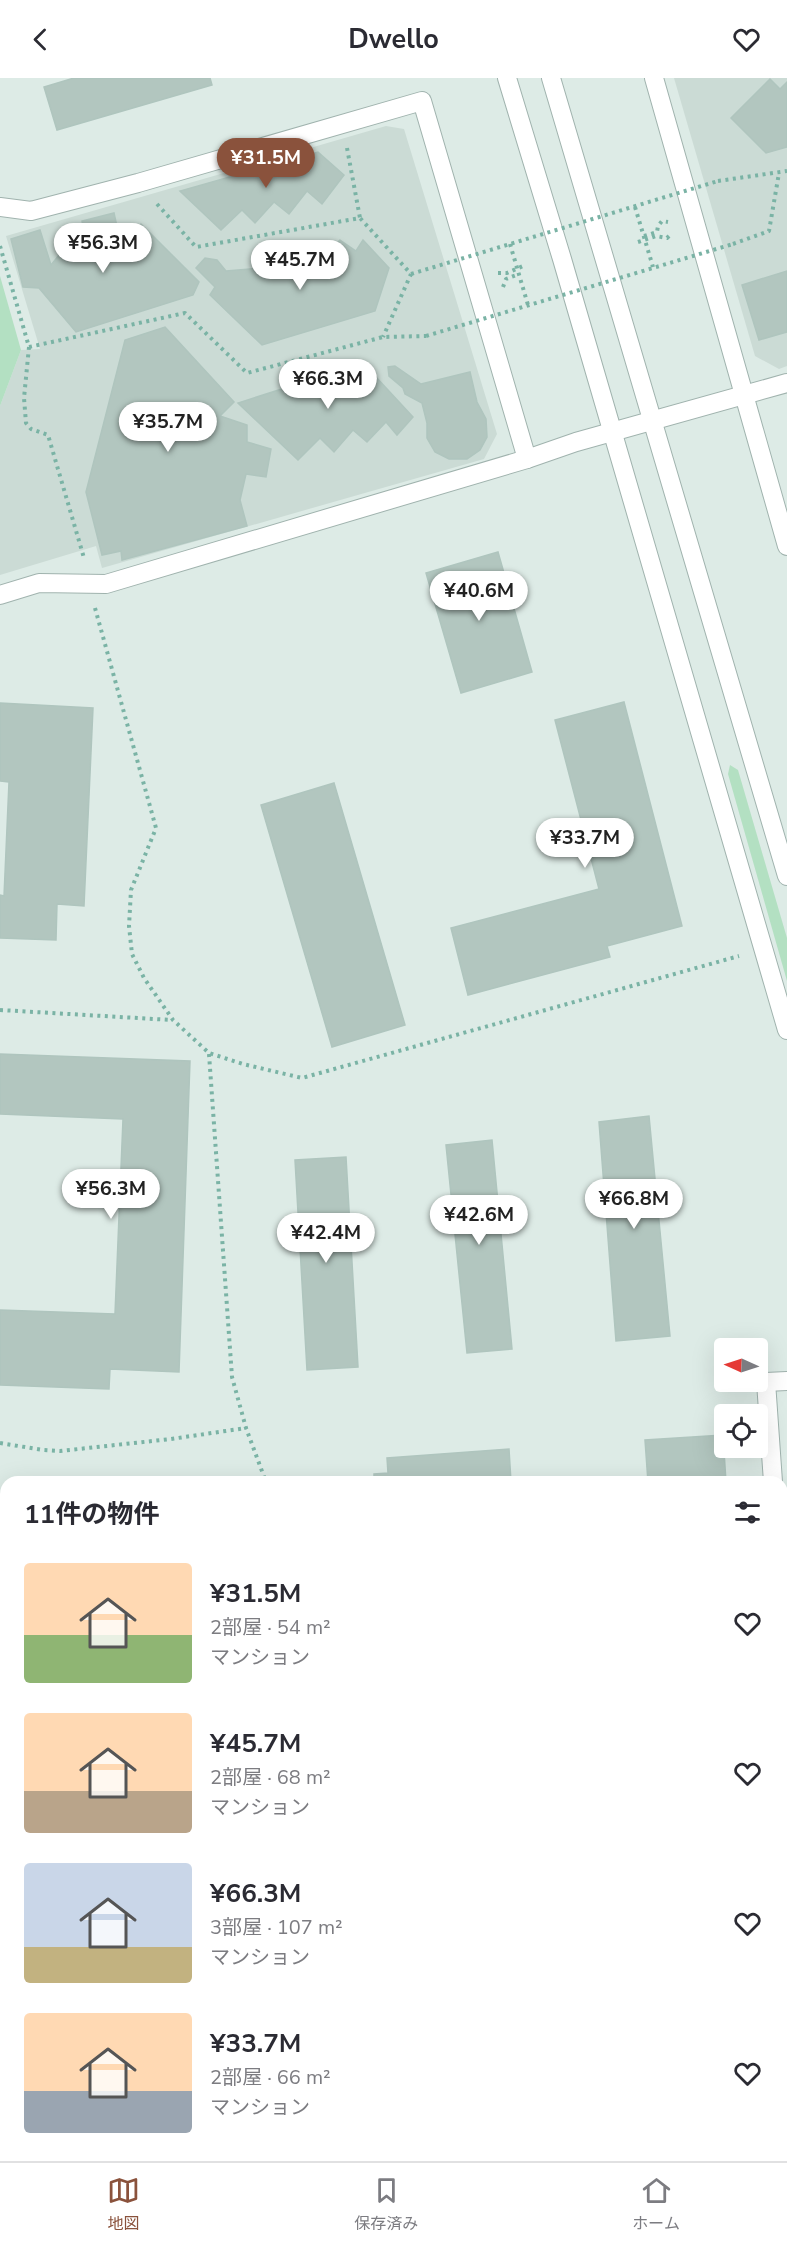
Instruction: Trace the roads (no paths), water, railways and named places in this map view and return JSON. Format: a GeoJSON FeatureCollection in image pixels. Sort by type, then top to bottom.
{"type":"FeatureCollection","features":[{"type":"Feature","properties":{"kind":"street"},"geometry":{"type":"LineString","coordinates":[[507,78],[787,1029]]}},
{"type":"Feature","properties":{"kind":"street"},"geometry":{"type":"LineString","coordinates":[[551,78],[787,876]]}},
{"type":"Feature","properties":{"kind":"street"},"geometry":{"type":"LineString","coordinates":[[654,78],[787,546]]}},
{"type":"Feature","properties":{"kind":"street"},"geometry":{"type":"LineString","coordinates":[[0,207],[31,211],[138,183],[422,101],[527,459]]}},
{"type":"Feature","properties":{"kind":"street"},"geometry":{"type":"LineString","coordinates":[[0,595],[39,583],[106,584],[653,420],[787,383]]}},
{"type":"Feature","properties":{"kind":"street"},"geometry":{"type":"LineString","coordinates":[[773,1476],[766,1382],[787,1381]]}}]}
